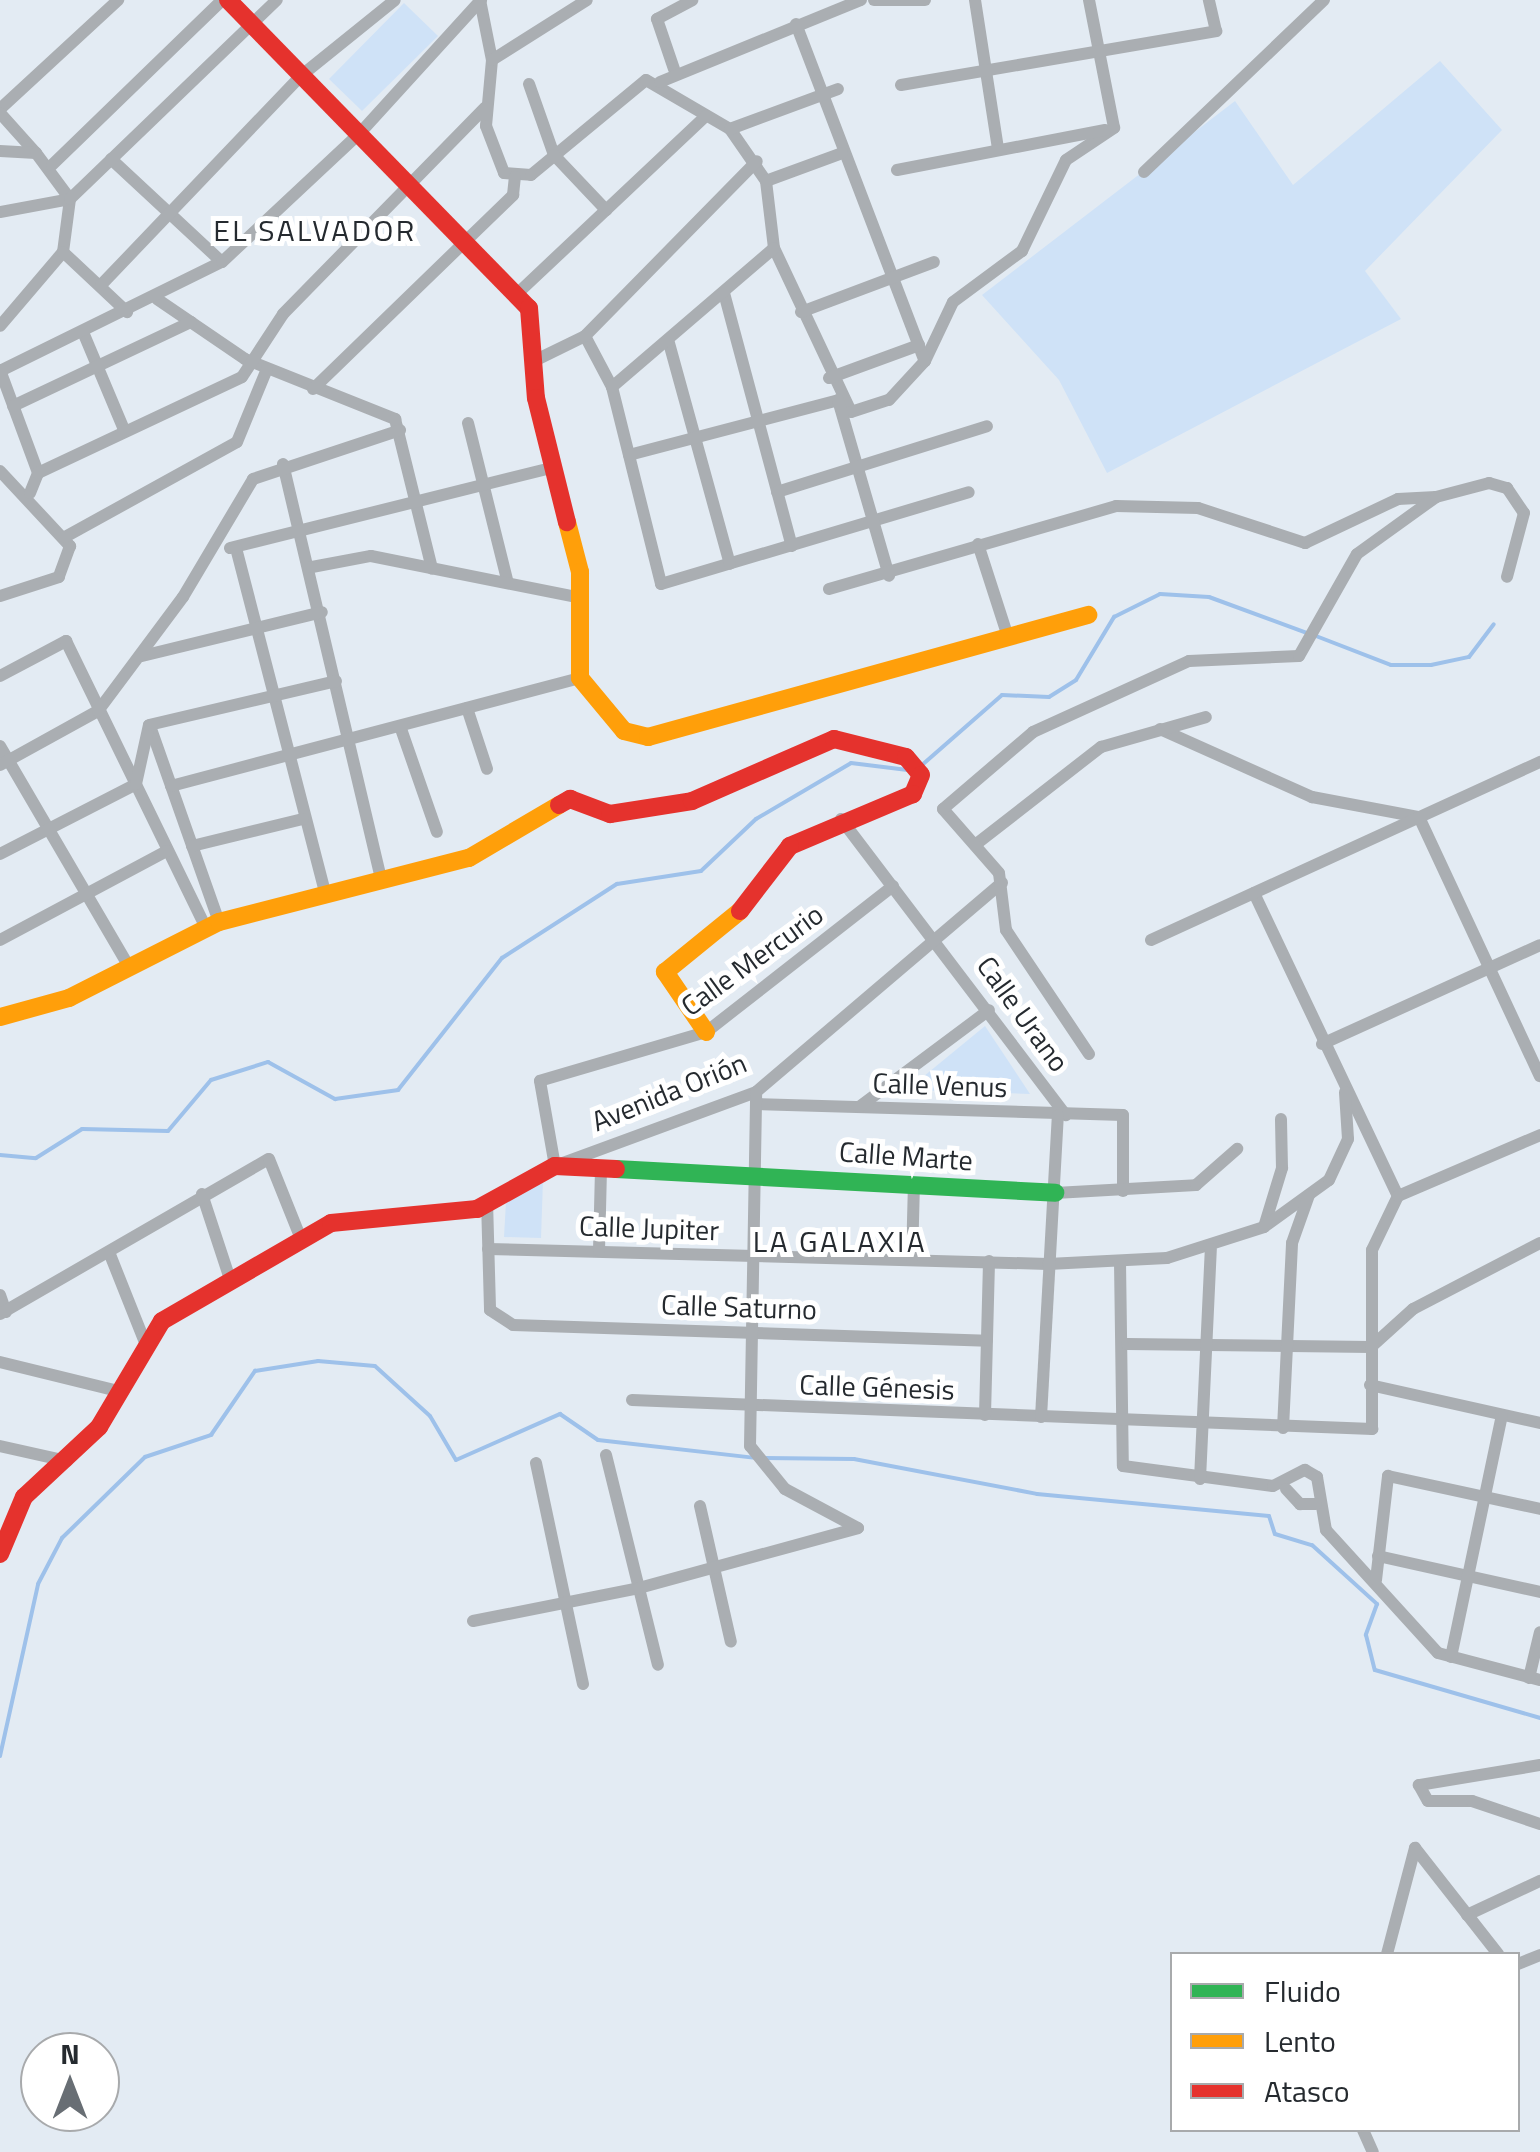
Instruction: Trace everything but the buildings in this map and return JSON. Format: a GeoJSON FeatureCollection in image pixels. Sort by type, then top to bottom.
{"type":"FeatureCollection","features":[{"type":"Feature","properties":{"kind":"street"},"geometry":{"type":"LineString","coordinates":[[0,326],[63,252],[70,198],[52,165],[36,153],[0,111],[118,0]]}},
{"type":"Feature","properties":{"kind":"street"},"geometry":{"type":"LineString","coordinates":[[52,165],[225,0],[414,184],[519,292],[536,360],[581,598],[580,678],[624,731],[648,738],[1088,615]]}},
{"type":"Feature","properties":{"kind":"street"},"geometry":{"type":"LineString","coordinates":[[0,212],[70,198],[277,0]]}},
{"type":"Feature","properties":{"kind":"street"},"geometry":{"type":"LineString","coordinates":[[100,285],[302,75],[394,0]]}},
{"type":"Feature","properties":{"kind":"street"},"geometry":{"type":"LineString","coordinates":[[313,389],[513,195],[515,177],[493,152],[486,108],[492,60],[480,0]]}},
{"type":"Feature","properties":{"kind":"street"},"geometry":{"type":"LineString","coordinates":[[30,493],[38,473],[0,370],[157,298],[222,262],[360,133],[480,0]]}},
{"type":"Feature","properties":{"kind":"street"},"geometry":{"type":"LineString","coordinates":[[492,60],[588,0]]}},
{"type":"Feature","properties":{"kind":"street"},"geometry":{"type":"LineString","coordinates":[[674,70],[657,19],[692,0]]}},
{"type":"Feature","properties":{"kind":"street"},"geometry":{"type":"LineString","coordinates":[[515,177],[554,155],[636,84],[660,82],[674,70],[861,0]]}},
{"type":"Feature","properties":{"kind":"street"},"geometry":{"type":"LineString","coordinates":[[874,0],[925,0]]}},
{"type":"Feature","properties":{"kind":"street"},"geometry":{"type":"LineString","coordinates":[[974,0],[998,149]]}},
{"type":"Feature","properties":{"kind":"street"},"geometry":{"type":"LineString","coordinates":[[1090,0],[1114,128]]}},
{"type":"Feature","properties":{"kind":"street"},"geometry":{"type":"LineString","coordinates":[[901,85],[1216,32],[1208,0]]}},
{"type":"Feature","properties":{"kind":"street"},"geometry":{"type":"LineString","coordinates":[[1144,172],[1324,0]]}},
{"type":"Feature","properties":{"kind":"street"},"geometry":{"type":"LineString","coordinates":[[796,24],[819,96],[925,361]]}},
{"type":"Feature","properties":{"kind":"street"},"geometry":{"type":"LineString","coordinates":[[660,82],[730,129],[757,161],[766,181],[774,248],[838,400],[888,576]]}},
{"type":"Feature","properties":{"kind":"street"},"geometry":{"type":"LineString","coordinates":[[529,84],[554,155],[606,210]]}},
{"type":"Feature","properties":{"kind":"street"},"geometry":{"type":"LineString","coordinates":[[730,129],[838,88]]}},
{"type":"Feature","properties":{"kind":"street"},"geometry":{"type":"LineString","coordinates":[[65,537],[236,442],[260,366],[283,314],[486,108]]}},
{"type":"Feature","properties":{"kind":"street"},"geometry":{"type":"LineString","coordinates":[[519,292],[706,116]]}},
{"type":"Feature","properties":{"kind":"street"},"geometry":{"type":"LineString","coordinates":[[896,170],[1114,128]]}},
{"type":"Feature","properties":{"kind":"street"},"geometry":{"type":"LineString","coordinates":[[629,454],[838,400],[868,412],[925,361],[953,302],[1022,251],[1066,160],[1114,128]]}},
{"type":"Feature","properties":{"kind":"street"},"geometry":{"type":"LineString","coordinates":[[0,151],[36,153]]}},
{"type":"Feature","properties":{"kind":"street"},"geometry":{"type":"LineString","coordinates":[[766,181],[842,153]]}},
{"type":"Feature","properties":{"kind":"street"},"geometry":{"type":"LineString","coordinates":[[111,159],[222,262]]}},
{"type":"Feature","properties":{"kind":"street"},"geometry":{"type":"LineString","coordinates":[[536,360],[585,336],[757,161]]}},
{"type":"Feature","properties":{"kind":"street"},"geometry":{"type":"LineString","coordinates":[[612,386],[669,342],[774,248]]}},
{"type":"Feature","properties":{"kind":"street"},"geometry":{"type":"LineString","coordinates":[[63,252],[127,312]]}},
{"type":"Feature","properties":{"kind":"street"},"geometry":{"type":"LineString","coordinates":[[801,312],[934,262]]}},
{"type":"Feature","properties":{"kind":"street"},"geometry":{"type":"LineString","coordinates":[[724,293],[792,546]]}},
{"type":"Feature","properties":{"kind":"street"},"geometry":{"type":"LineString","coordinates":[[157,298],[260,366],[394,418],[418,500],[432,568]]}},
{"type":"Feature","properties":{"kind":"street"},"geometry":{"type":"LineString","coordinates":[[13,406],[191,322]]}},
{"type":"Feature","properties":{"kind":"street"},"geometry":{"type":"LineString","coordinates":[[83,332],[125,432]]}},
{"type":"Feature","properties":{"kind":"street"},"geometry":{"type":"LineString","coordinates":[[585,336],[612,386],[661,584],[969,492]]}},
{"type":"Feature","properties":{"kind":"street"},"geometry":{"type":"LineString","coordinates":[[669,342],[730,564]]}},
{"type":"Feature","properties":{"kind":"street"},"geometry":{"type":"LineString","coordinates":[[830,378],[918,345]]}},
{"type":"Feature","properties":{"kind":"street"},"geometry":{"type":"LineString","coordinates":[[38,473],[260,366]]}},
{"type":"Feature","properties":{"kind":"street"},"geometry":{"type":"LineString","coordinates":[[468,424],[508,583]]}},
{"type":"Feature","properties":{"kind":"street"},"geometry":{"type":"LineString","coordinates":[[777,492],[987,426]]}},
{"type":"Feature","properties":{"kind":"street"},"geometry":{"type":"LineString","coordinates":[[4,763],[98,710],[142,656],[254,479],[283,464],[400,430]]}},
{"type":"Feature","properties":{"kind":"street"},"geometry":{"type":"LineString","coordinates":[[283,464],[312,567],[381,880]]}},
{"type":"Feature","properties":{"kind":"street"},"geometry":{"type":"LineString","coordinates":[[213,548],[236,548],[554,467]]}},
{"type":"Feature","properties":{"kind":"street"},"geometry":{"type":"LineString","coordinates":[[0,471],[30,493],[65,537],[70,560],[59,577],[0,596]]}},
{"type":"Feature","properties":{"kind":"street"},"geometry":{"type":"LineString","coordinates":[[829,589],[888,576],[978,544],[1139,503],[1228,514],[1304,543],[1398,499],[1436,498],[1488,483],[1507,488],[1524,513],[1507,577]]}},
{"type":"Feature","properties":{"kind":"street"},"geometry":{"type":"LineString","coordinates":[[1089,1054],[1006,930],[1002,883],[943,809],[1032,732],[1204,654],[1281,661],[1299,656],[1357,554],[1436,498]]}},
{"type":"Feature","properties":{"kind":"street"},"geometry":{"type":"LineString","coordinates":[[978,544],[1008,637]]}},
{"type":"Feature","properties":{"kind":"street"},"geometry":{"type":"LineString","coordinates":[[236,548],[284,759],[326,895]]}},
{"type":"Feature","properties":{"kind":"street"},"geometry":{"type":"LineString","coordinates":[[312,567],[371,556],[581,598]]}},
{"type":"Feature","properties":{"kind":"street"},"geometry":{"type":"LineString","coordinates":[[142,656],[322,612]]}},
{"type":"Feature","properties":{"kind":"street"},"geometry":{"type":"LineString","coordinates":[[0,676],[66,640],[167,851],[212,925]]}},
{"type":"Feature","properties":{"kind":"street"},"geometry":{"type":"LineString","coordinates":[[170,786],[580,678]]}},
{"type":"Feature","properties":{"kind":"street"},"geometry":{"type":"LineString","coordinates":[[149,725],[336,681]]}},
{"type":"Feature","properties":{"kind":"street"},"geometry":{"type":"LineString","coordinates":[[467,708],[487,770]]}},
{"type":"Feature","properties":{"kind":"street"},"geometry":{"type":"LineString","coordinates":[[974,845],[1076,760],[1206,716]]}},
{"type":"Feature","properties":{"kind":"street"},"geometry":{"type":"LineString","coordinates":[[136,784],[149,725]]}},
{"type":"Feature","properties":{"kind":"street"},"geometry":{"type":"LineString","coordinates":[[149,725],[192,846],[212,925]]}},
{"type":"Feature","properties":{"kind":"street"},"geometry":{"type":"LineString","coordinates":[[400,726],[437,832]]}},
{"type":"Feature","properties":{"kind":"street"},"geometry":{"type":"LineString","coordinates":[[1160,729],[1312,798],[1419,817]]}},
{"type":"Feature","properties":{"kind":"street"},"geometry":{"type":"LineString","coordinates":[[0,1018],[70,998],[212,925],[469,858],[570,799],[610,814],[692,801],[834,738],[872,743],[918,768],[913,794],[840,818],[790,846],[754,898],[665,972],[706,1032]]}},
{"type":"Feature","properties":{"kind":"street"},"geometry":{"type":"LineString","coordinates":[[0,746],[4,763],[48,828],[128,965]]}},
{"type":"Feature","properties":{"kind":"street"},"geometry":{"type":"LineString","coordinates":[[1150,940],[1540,762]]}},
{"type":"Feature","properties":{"kind":"street"},"geometry":{"type":"LineString","coordinates":[[0,854],[136,784]]}},
{"type":"Feature","properties":{"kind":"street"},"geometry":{"type":"LineString","coordinates":[[1419,817],[1540,1076]]}},
{"type":"Feature","properties":{"kind":"street","name":"Calle Urano"},"geometry":{"type":"LineString","coordinates":[[840,818],[939,942],[1062,1115],[1048,1264],[1041,1417]]}},
{"type":"Feature","properties":{"kind":"street"},"geometry":{"type":"LineString","coordinates":[[192,846],[303,820]]}},
{"type":"Feature","properties":{"kind":"street"},"geometry":{"type":"LineString","coordinates":[[0,940],[85,891],[167,851]]}},
{"type":"Feature","properties":{"kind":"street","name":"Avenida Orión"},"geometry":{"type":"LineString","coordinates":[[301,1239],[331,1224],[436,1217],[487,1201],[555,1166],[756,1098],[1002,883]]}},
{"type":"Feature","properties":{"kind":"street","name":"Calle Mercurio"},"geometry":{"type":"LineString","coordinates":[[555,1166],[540,1081],[706,1032],[893,886]]}},
{"type":"Feature","properties":{"kind":"street"},"geometry":{"type":"LineString","coordinates":[[1254,894],[1322,1044],[1398,1196]]}},
{"type":"Feature","properties":{"kind":"street"},"geometry":{"type":"LineString","coordinates":[[1322,1044],[1540,945]]}},
{"type":"Feature","properties":{"kind":"street"},"geometry":{"type":"LineString","coordinates":[[860,1107],[989,1010]]}},
{"type":"Feature","properties":{"kind":"street"},"geometry":{"type":"LineString","coordinates":[[1283,1428],[1292,1243],[1309,1195],[1342,1163],[1345,1092]]}},
{"type":"Feature","properties":{"kind":"street"},"geometry":{"type":"LineString","coordinates":[[473,1620],[639,1588],[858,1528],[785,1489],[750,1446],[756,1098]]}},
{"type":"Feature","properties":{"kind":"street","name":"Calle Venus"},"geometry":{"type":"LineString","coordinates":[[756,1098],[860,1107],[1123,1115],[1123,1191]]}},
{"type":"Feature","properties":{"kind":"street"},"geometry":{"type":"LineString","coordinates":[[1264,1227],[1282,1168],[1281,1118]]}},
{"type":"Feature","properties":{"kind":"street"},"geometry":{"type":"LineString","coordinates":[[1540,1135],[1398,1196],[1372,1250],[1370,1385],[1540,1424]]}},
{"type":"Feature","properties":{"kind":"street","name":"Calle Marte"},"geometry":{"type":"LineString","coordinates":[[555,1166],[1055,1193],[1196,1185],[1237,1150]]}},
{"type":"Feature","properties":{"kind":"street"},"geometry":{"type":"LineString","coordinates":[[0,1296],[3,1312],[202,1194],[270,1159],[301,1239],[230,1279],[144,1340]]}},
{"type":"Feature","properties":{"kind":"street"},"geometry":{"type":"LineString","coordinates":[[599,1251],[601,1168]]}},
{"type":"Feature","properties":{"kind":"street"},"geometry":{"type":"LineString","coordinates":[[912,1259],[914,1184]]}},
{"type":"Feature","properties":{"kind":"street"},"geometry":{"type":"LineString","coordinates":[[202,1194],[230,1279]]}},
{"type":"Feature","properties":{"kind":"street","name":"Calle Jupiter"},"geometry":{"type":"LineString","coordinates":[[488,1249],[1048,1264],[1120,1262],[1212,1248],[1264,1227],[1309,1195]]}},
{"type":"Feature","properties":{"kind":"street"},"geometry":{"type":"LineString","coordinates":[[487,1201],[488,1249]]}},
{"type":"Feature","properties":{"kind":"street"},"geometry":{"type":"LineString","coordinates":[[1127,1344],[1208,1338],[1372,1346],[1413,1309],[1540,1242]]}},
{"type":"Feature","properties":{"kind":"street"},"geometry":{"type":"LineString","coordinates":[[1200,1479],[1212,1248]]}},
{"type":"Feature","properties":{"kind":"street","name":"Calle Saturno"},"geometry":{"type":"LineString","coordinates":[[488,1249],[492,1316],[513,1324],[987,1341]]}},
{"type":"Feature","properties":{"kind":"street"},"geometry":{"type":"LineString","coordinates":[[0,1554],[4,1532],[24,1497],[67,1460],[138,1367],[144,1340],[109,1252]]}},
{"type":"Feature","properties":{"kind":"street"},"geometry":{"type":"LineString","coordinates":[[985,1415],[989,1261]]}},
{"type":"Feature","properties":{"kind":"street"},"geometry":{"type":"LineString","coordinates":[[1120,1262],[1127,1344],[1120,1420],[1124,1466],[1273,1486],[1305,1470],[1317,1476],[1316,1504],[1326,1530],[1376,1580],[1400,1616],[1451,1658],[1535,1679],[1540,1632]]}},
{"type":"Feature","properties":{"kind":"street"},"geometry":{"type":"LineString","coordinates":[[0,1362],[118,1391]]}},
{"type":"Feature","properties":{"kind":"street","name":"Calle Génesis"},"geometry":{"type":"LineString","coordinates":[[632,1400],[1120,1420],[1202,1427],[1372,1429],[1370,1385]]}},
{"type":"Feature","properties":{"kind":"street"},"geometry":{"type":"LineString","coordinates":[[1451,1658],[1502,1415]]}},
{"type":"Feature","properties":{"kind":"street"},"geometry":{"type":"LineString","coordinates":[[0,1446],[67,1460]]}},
{"type":"Feature","properties":{"kind":"street"},"geometry":{"type":"LineString","coordinates":[[606,1455],[658,1666]]}},
{"type":"Feature","properties":{"kind":"street"},"geometry":{"type":"LineString","coordinates":[[536,1463],[583,1684]]}},
{"type":"Feature","properties":{"kind":"street"},"geometry":{"type":"LineString","coordinates":[[1376,1580],[1388,1476],[1540,1509]]}},
{"type":"Feature","properties":{"kind":"street"},"geometry":{"type":"LineString","coordinates":[[1286,1489],[1300,1504],[1316,1504]]}},
{"type":"Feature","properties":{"kind":"street"},"geometry":{"type":"LineString","coordinates":[[700,1506],[731,1642]]}},
{"type":"Feature","properties":{"kind":"street"},"geometry":{"type":"LineString","coordinates":[[1378,1556],[1540,1592]]}},
{"type":"Feature","properties":{"kind":"street"},"geometry":{"type":"LineString","coordinates":[[1540,1765],[1420,1785],[1428,1801],[1472,1801],[1540,1824]]}},
{"type":"Feature","properties":{"kind":"street"},"geometry":{"type":"LineString","coordinates":[[1387,1952],[1416,1848],[1496,1952]]}},
{"type":"Feature","properties":{"kind":"street"},"geometry":{"type":"LineString","coordinates":[[1467,1915],[1540,1881]]}},
{"type":"Feature","properties":{"kind":"street"},"geometry":{"type":"LineString","coordinates":[[1390,1938],[1401,1952]]}},
{"type":"Feature","properties":{"kind":"shaded area"},"geometry":{"type":"Polygon","coordinates":[[[404,3],[438,36],[362,111],[329,79],[404,3]]]}},
{"type":"Feature","properties":{"kind":"shaded area"},"geometry":{"type":"Polygon","coordinates":[[[1440,61],[1502,130],[1365,271],[1401,319],[1107,473],[1059,380],[982,295],[1235,101],[1293,185],[1440,61]]]}},
{"type":"Feature","properties":{"kind":"shaded area"},"geometry":{"type":"Polygon","coordinates":[[[985,1026],[1030,1094],[907,1090],[985,1026]]]}},
{"type":"Feature","properties":{"kind":"shaded area"},"geometry":{"type":"Polygon","coordinates":[[[543,1180],[541,1238],[504,1237],[506,1202],[543,1180]]]}},
{"type":"Feature","properties":{"kind":"waterway"},"geometry":{"type":"LineString","coordinates":[[922,765],[1002,695],[1049,697],[1076,680],[1114,617],[1160,594],[1209,597],[1307,633]]}},
{"type":"Feature","properties":{"kind":"waterway"},"geometry":{"type":"LineString","coordinates":[[1316,636],[1391,665],[1431,665],[1469,657],[1494,624]]}},
{"type":"Feature","properties":{"kind":"waterway"},"geometry":{"type":"LineString","coordinates":[[0,1155],[36,1158],[82,1129],[168,1131],[211,1080],[268,1062],[335,1099],[398,1090],[502,958],[617,884],[701,871],[756,819],[851,763],[908,770]]}},
{"type":"Feature","properties":{"kind":"waterway"},"geometry":{"type":"LineString","coordinates":[[0,1756],[38,1584],[62,1538],[145,1457],[211,1435],[255,1371],[318,1361],[375,1366],[430,1416],[456,1460],[560,1414],[598,1440],[755,1458]]}},
{"type":"Feature","properties":{"kind":"waterway"},"geometry":{"type":"LineString","coordinates":[[765,1458],[854,1459],[1037,1494],[1269,1516],[1275,1534],[1312,1545],[1377,1604],[1366,1635],[1375,1670],[1540,1718]]}},
{"type":"Feature","properties":{"kind":"traffic: fast"},"geometry":{"type":"LineString","coordinates":[[616,1169],[1055,1193]]}},
{"type":"Feature","properties":{"kind":"traffic: slow"},"geometry":{"type":"LineString","coordinates":[[567,522],[580,572],[580,678],[624,731],[648,737],[1088,615]]}},
{"type":"Feature","properties":{"kind":"traffic: slow"},"geometry":{"type":"LineString","coordinates":[[0,1017],[69,998],[219,922],[469,858],[559,805]]}},
{"type":"Feature","properties":{"kind":"traffic: slow"},"geometry":{"type":"LineString","coordinates":[[706,1032],[665,972],[740,911]]}},
{"type":"Feature","properties":{"kind":"traffic: jam"},"geometry":{"type":"LineString","coordinates":[[228,0],[529,308],[536,398],[567,522]]}},
{"type":"Feature","properties":{"kind":"traffic: jam"},"geometry":{"type":"LineString","coordinates":[[559,805],[570,799],[610,814],[692,801],[834,739],[906,757],[921,775],[913,794],[790,846],[740,911]]}},
{"type":"Feature","properties":{"kind":"traffic: jam"},"geometry":{"type":"LineString","coordinates":[[0,1554],[24,1497],[99,1427],[162,1321],[331,1223],[477,1209],[555,1166],[616,1169]]}},
{"type":"Feature","properties":{"kind":"district","name":"EL SALVADOR"},"geometry":{"type":"Point","coordinates":[315,230]}},
{"type":"Feature","properties":{"kind":"district","name":"LA GALAXIA"},"geometry":{"type":"Point","coordinates":[840,1241]}}]}
